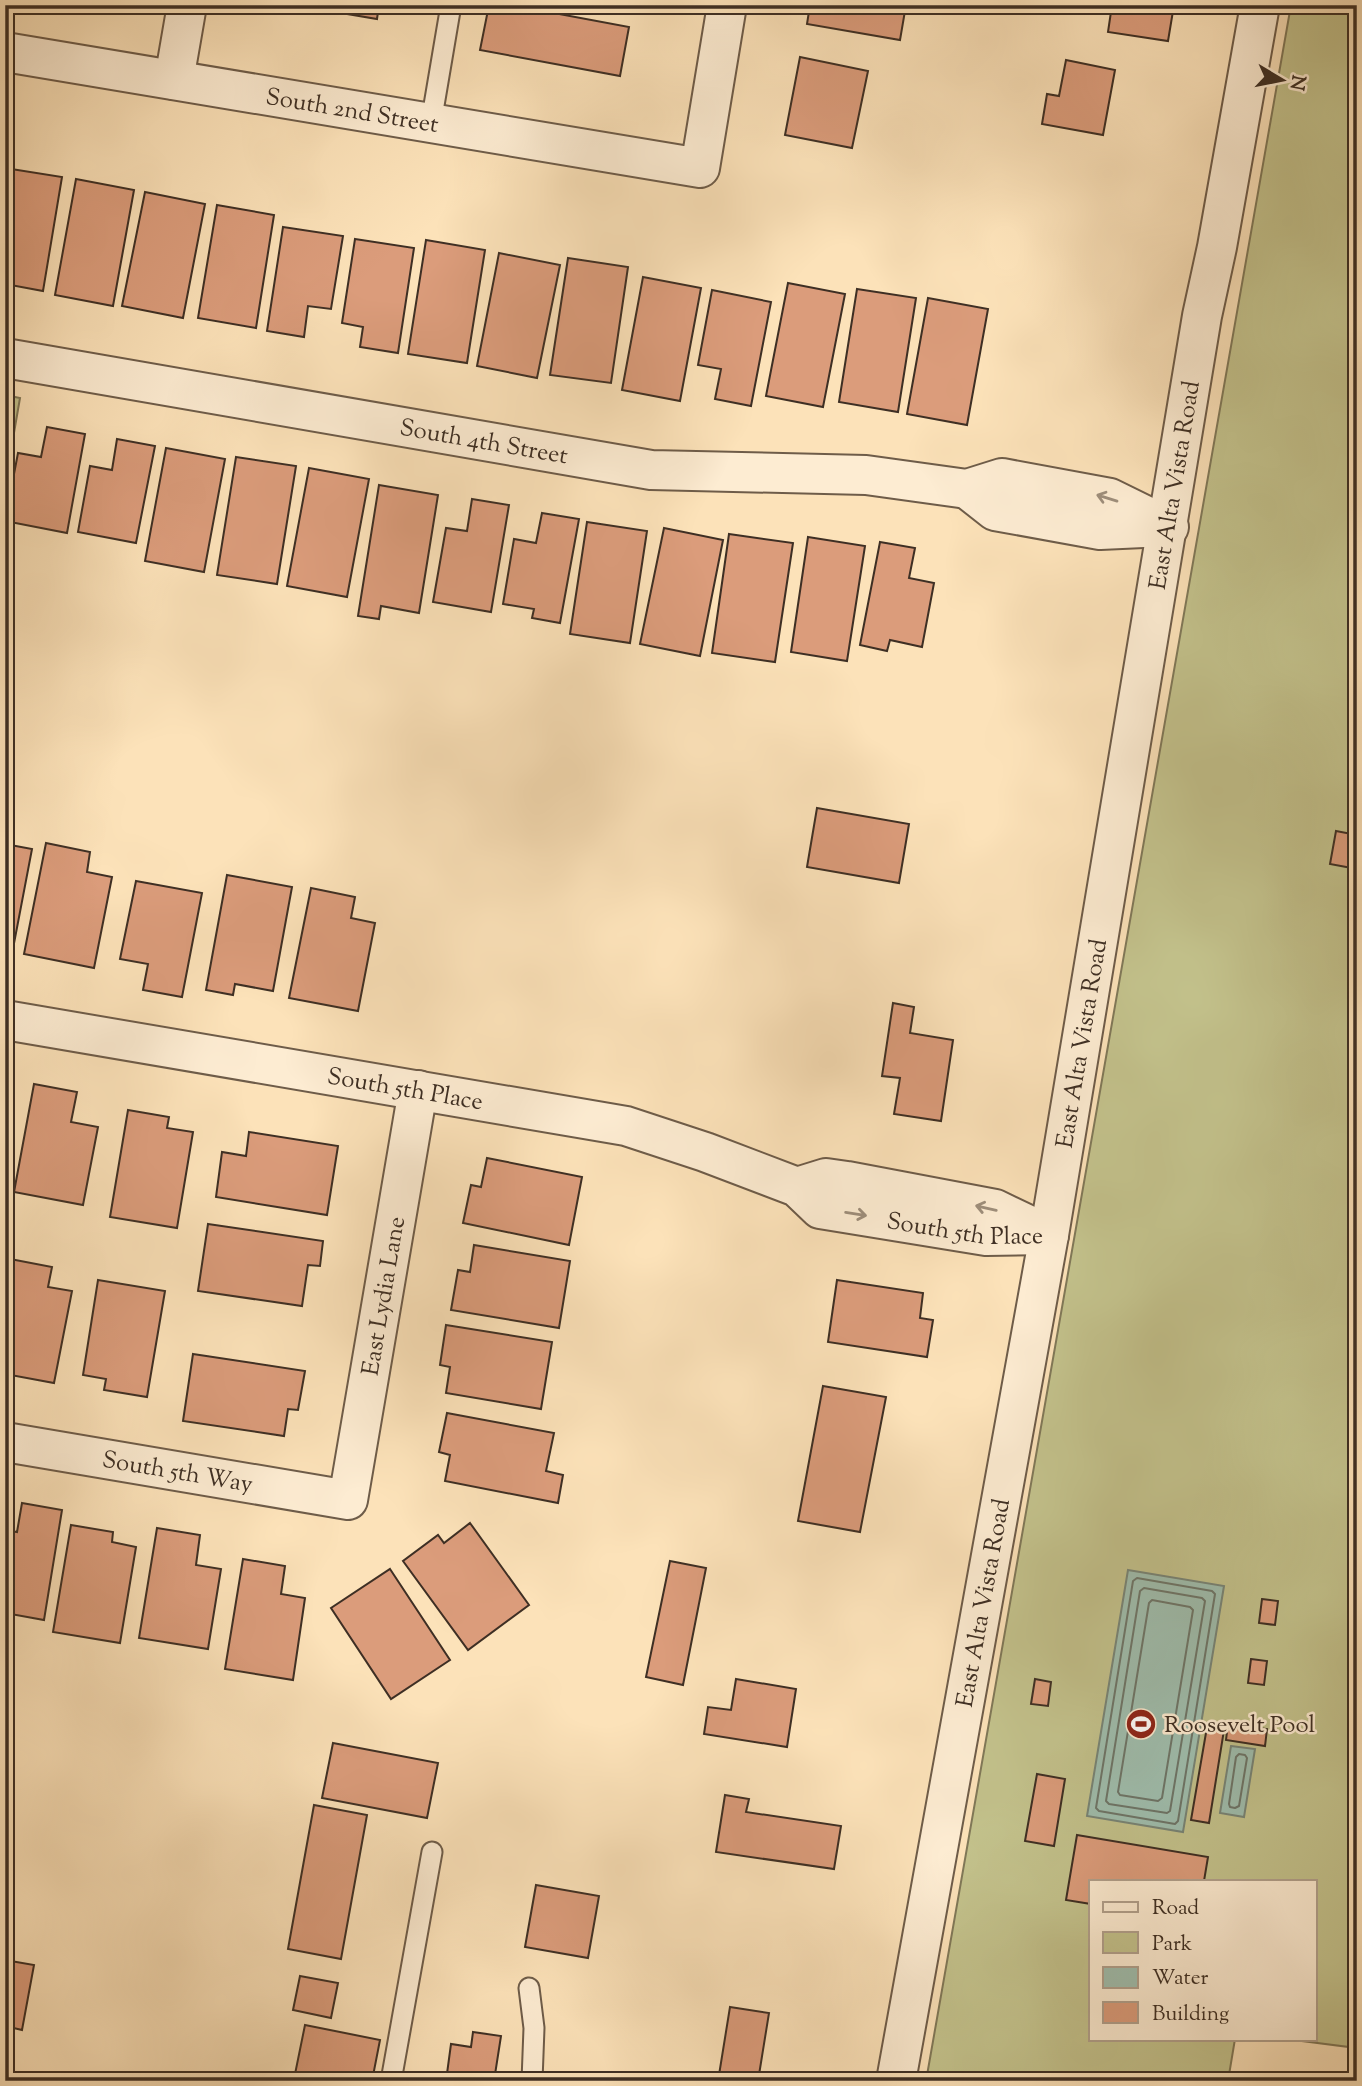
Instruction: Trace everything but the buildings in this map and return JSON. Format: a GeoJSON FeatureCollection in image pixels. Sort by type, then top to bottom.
{"type":"FeatureCollection","features":[{"type":"Feature","properties":{"kind":"street"},"geometry":{"type":"LineString","coordinates":[[174,80],[187,5]]}},
{"type":"Feature","properties":{"kind":"street","name":"South 2nd Street"},"geometry":{"type":"LineString","coordinates":[[5,52],[700,169],[727,5]]}},
{"type":"Feature","properties":{"kind":"street","name":"East Alta Vista Road"},"geometry":{"type":"LineString","coordinates":[[896,2081],[1049,1235],[1202,316],[1217,247],[1259,5]]}},
{"type":"Feature","properties":{"kind":"street","name":"South 4th Street"},"geometry":{"type":"LineString","coordinates":[[5,358],[651,470],[866,475],[967,489],[995,511],[1035,501],[1100,530],[1169,527]]}},
{"type":"Feature","properties":{"kind":"street","name":"South 5th Place"},"geometry":{"type":"LineString","coordinates":[[5,1020],[626,1126],[797,1187],[820,1209],[899,1206],[986,1236],[1049,1235]]}},
{"type":"Feature","properties":{"kind":"street","name":"East Lydia Lane"},"geometry":{"type":"LineString","coordinates":[[348,1500],[418,1090]]}},
{"type":"Feature","properties":{"kind":"street","name":"South 5th Way"},"geometry":{"type":"LineString","coordinates":[[5,1442],[348,1500]]}},
{"type":"Feature","properties":{"kind":"lane"},"geometry":{"type":"LineString","coordinates":[[431,122],[451,5]]}},
{"type":"Feature","properties":{"kind":"lane"},"geometry":{"type":"LineString","coordinates":[[391,2081],[432,1852]]}},
{"type":"Feature","properties":{"kind":"lane"},"geometry":{"type":"LineString","coordinates":[[529,1988],[534,2028],[532,2081]]}},
{"type":"Feature","properties":{"kind":"green space"},"geometry":{"type":"Polygon","coordinates":[[[1291,5],[1357,5],[1357,2048],[1294,2040],[1316,2040],[1316,1880],[1089,1880],[1089,2040],[1235,2040],[1228,2081],[926,2081],[1291,5]]]}},
{"type":"Feature","properties":{"kind":"green space"},"geometry":{"type":"Polygon","coordinates":[[[5,395],[20,398],[5,485],[5,395]]]}},
{"type":"Feature","properties":{"kind":"water"},"geometry":{"type":"Polygon","coordinates":[[[1128,1570],[1224,1586],[1183,1832],[1087,1816],[1128,1570]]]}},
{"type":"Feature","properties":{"kind":"water"},"geometry":{"type":"Polygon","coordinates":[[[1231,1746],[1255,1749],[1244,1817],[1220,1813],[1231,1746]]]}},
{"type":"Feature","properties":{"kind":"place","name":"Roosevelt Pool"},"geometry":{"type":"Point","coordinates":[1141,1724]}}]}
